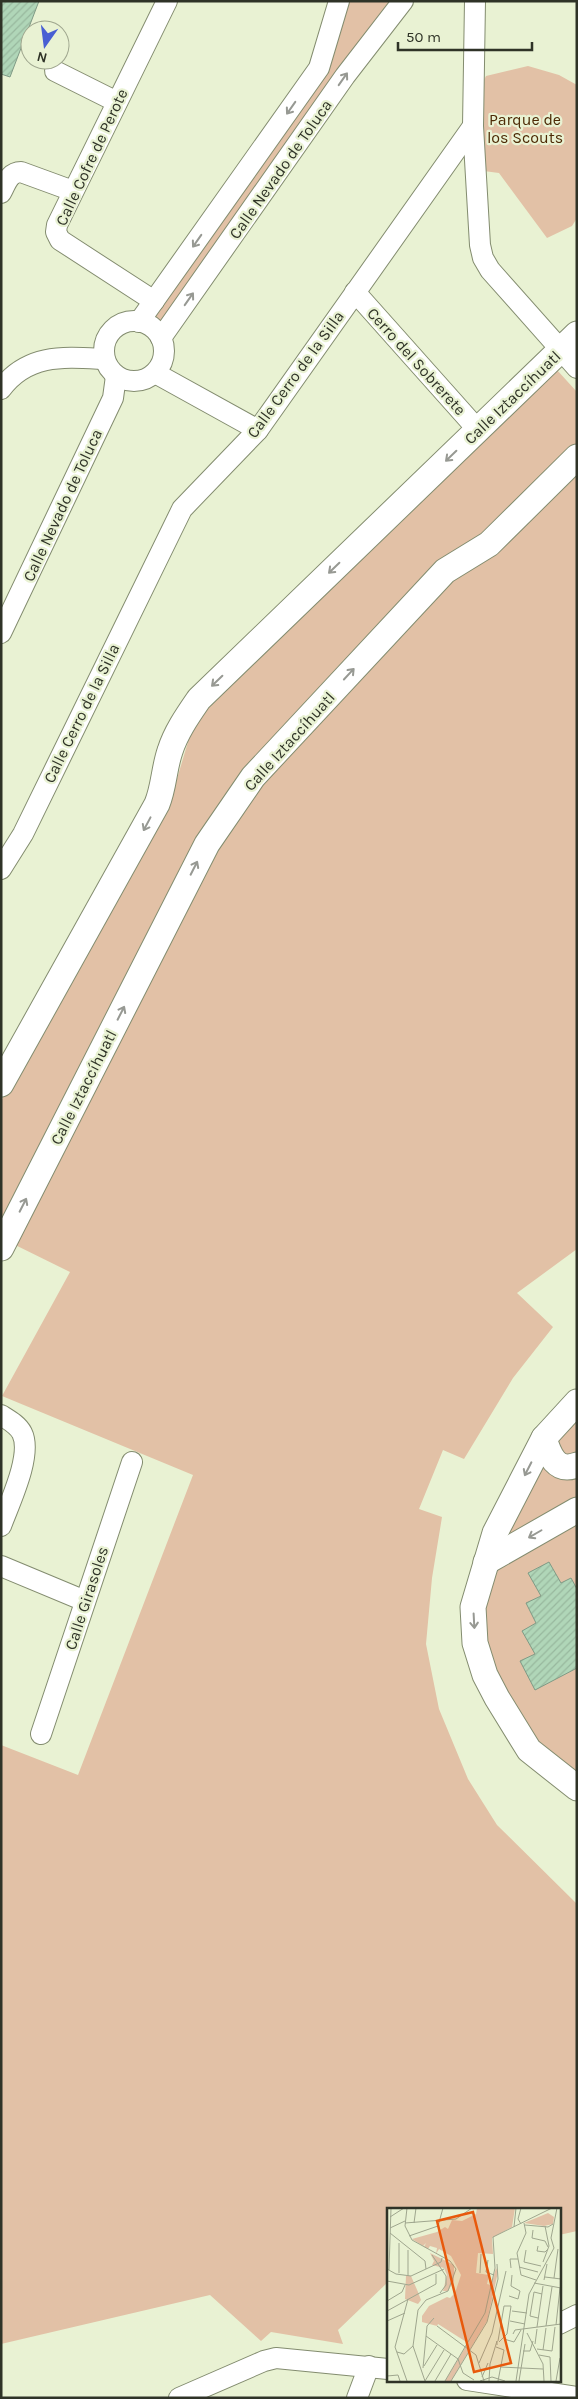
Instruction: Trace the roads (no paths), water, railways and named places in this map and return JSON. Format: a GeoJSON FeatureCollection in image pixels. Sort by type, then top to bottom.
{"type":"FeatureCollection","features":[{"type":"Feature","properties":{"kind":"street","name":"Calle Cofre de Perote"},"geometry":{"type":"LineString","coordinates":[[154,300],[60,240],[56,232],[57,225],[73,191],[167,1]]}},
{"type":"Feature","properties":{"kind":"street","name":"Calle Nevado de Toluca"},"geometry":{"type":"LineString","coordinates":[[139,322],[319,68],[339,1]]}},
{"type":"Feature","properties":{"kind":"street","name":"Calle Nevado de Toluca"},"geometry":{"type":"LineString","coordinates":[[161,338],[345,76],[402,1]]}},
{"type":"Feature","properties":{"kind":"street"},"geometry":{"type":"LineString","coordinates":[[475,1],[473,126],[480,245],[483,258],[490,270],[569,341],[577,368]]}},
{"type":"Feature","properties":{"kind":"street"},"geometry":{"type":"LineString","coordinates":[[55,71],[117,102]]}},
{"type":"Feature","properties":{"kind":"street","name":"Calle Cerro de la Silla"},"geometry":{"type":"LineString","coordinates":[[1,869],[23,834],[173,522],[190,498],[258,430],[473,126]]}},
{"type":"Feature","properties":{"kind":"street"},"geometry":{"type":"LineString","coordinates":[[1,193],[10,176],[15,172],[21,172],[73,191]]}},
{"type":"Feature","properties":{"kind":"street","name":"Cerro del Sobrerete"},"geometry":{"type":"LineString","coordinates":[[355,292],[478,430]]}},
{"type":"Feature","properties":{"kind":"street"},"geometry":{"type":"LineString","coordinates":[[139,322],[148,325],[161,338],[164,357],[155,373],[146,379],[136,382],[116,376],[109,369],[104,359],[105,344],[112,331],[124,323],[139,322]]}},
{"type":"Feature","properties":{"kind":"street","name":"Calle Iztaccíhuatl"},"geometry":{"type":"LineString","coordinates":[[1,1084],[157,804],[163,788],[170,751],[176,735],[199,699],[569,341]]}},
{"type":"Feature","properties":{"kind":"street"},"geometry":{"type":"LineString","coordinates":[[4,382],[32,364],[46,359],[66,357],[104,359]]}},
{"type":"Feature","properties":{"kind":"street"},"geometry":{"type":"LineString","coordinates":[[155,373],[258,430]]}},
{"type":"Feature","properties":{"kind":"street","name":"Calle Nevado de Toluca"},"geometry":{"type":"LineString","coordinates":[[1,633],[113,398],[116,376]]}},
{"type":"Feature","properties":{"kind":"street","name":"Calle Iztaccíhuatl"},"geometry":{"type":"LineString","coordinates":[[1,1248],[207,844],[253,777],[446,571],[488,544],[577,458]]}},
{"type":"Feature","properties":{"kind":"street"},"geometry":{"type":"LineString","coordinates":[[571,1779],[529,1750],[485,1675],[475,1643],[473,1607],[495,1533],[544,1438],[577,1402]]}},
{"type":"Feature","properties":{"kind":"street"},"geometry":{"type":"LineString","coordinates":[[1,1416],[12,1422],[22,1433],[26,1449],[23,1464],[1,1526]]}},
{"type":"Feature","properties":{"kind":"street"},"geometry":{"type":"LineString","coordinates":[[544,1438],[549,1456],[557,1465],[571,1467],[577,1465]]}},
{"type":"Feature","properties":{"kind":"street","name":"Calle Girasoles"},"geometry":{"type":"LineString","coordinates":[[41,1734],[132,1462]]}},
{"type":"Feature","properties":{"kind":"street"},"geometry":{"type":"LineString","coordinates":[[486,1562],[577,1510]]}},
{"type":"Feature","properties":{"kind":"street"},"geometry":{"type":"LineString","coordinates":[[1,1566],[85,1601]]}},
{"type":"Feature","properties":{"kind":"street"},"geometry":{"type":"LineString","coordinates":[[560,2323],[577,2314]]}},
{"type":"Feature","properties":{"kind":"street"},"geometry":{"type":"LineString","coordinates":[[179,2398],[264,2360],[276,2358],[379,2367]]}},
{"type":"Feature","properties":{"kind":"street"},"geometry":{"type":"LineString","coordinates":[[357,2398],[379,2367]]}},
{"type":"Feature","properties":{"kind":"street"},"geometry":{"type":"LineString","coordinates":[[475,2382],[494,2387],[577,2398]]}},
{"type":"Feature","properties":{"kind":"park label","name":"Parque de los Scouts"},"geometry":{"type":"Point","coordinates":[525,128]}}]}
